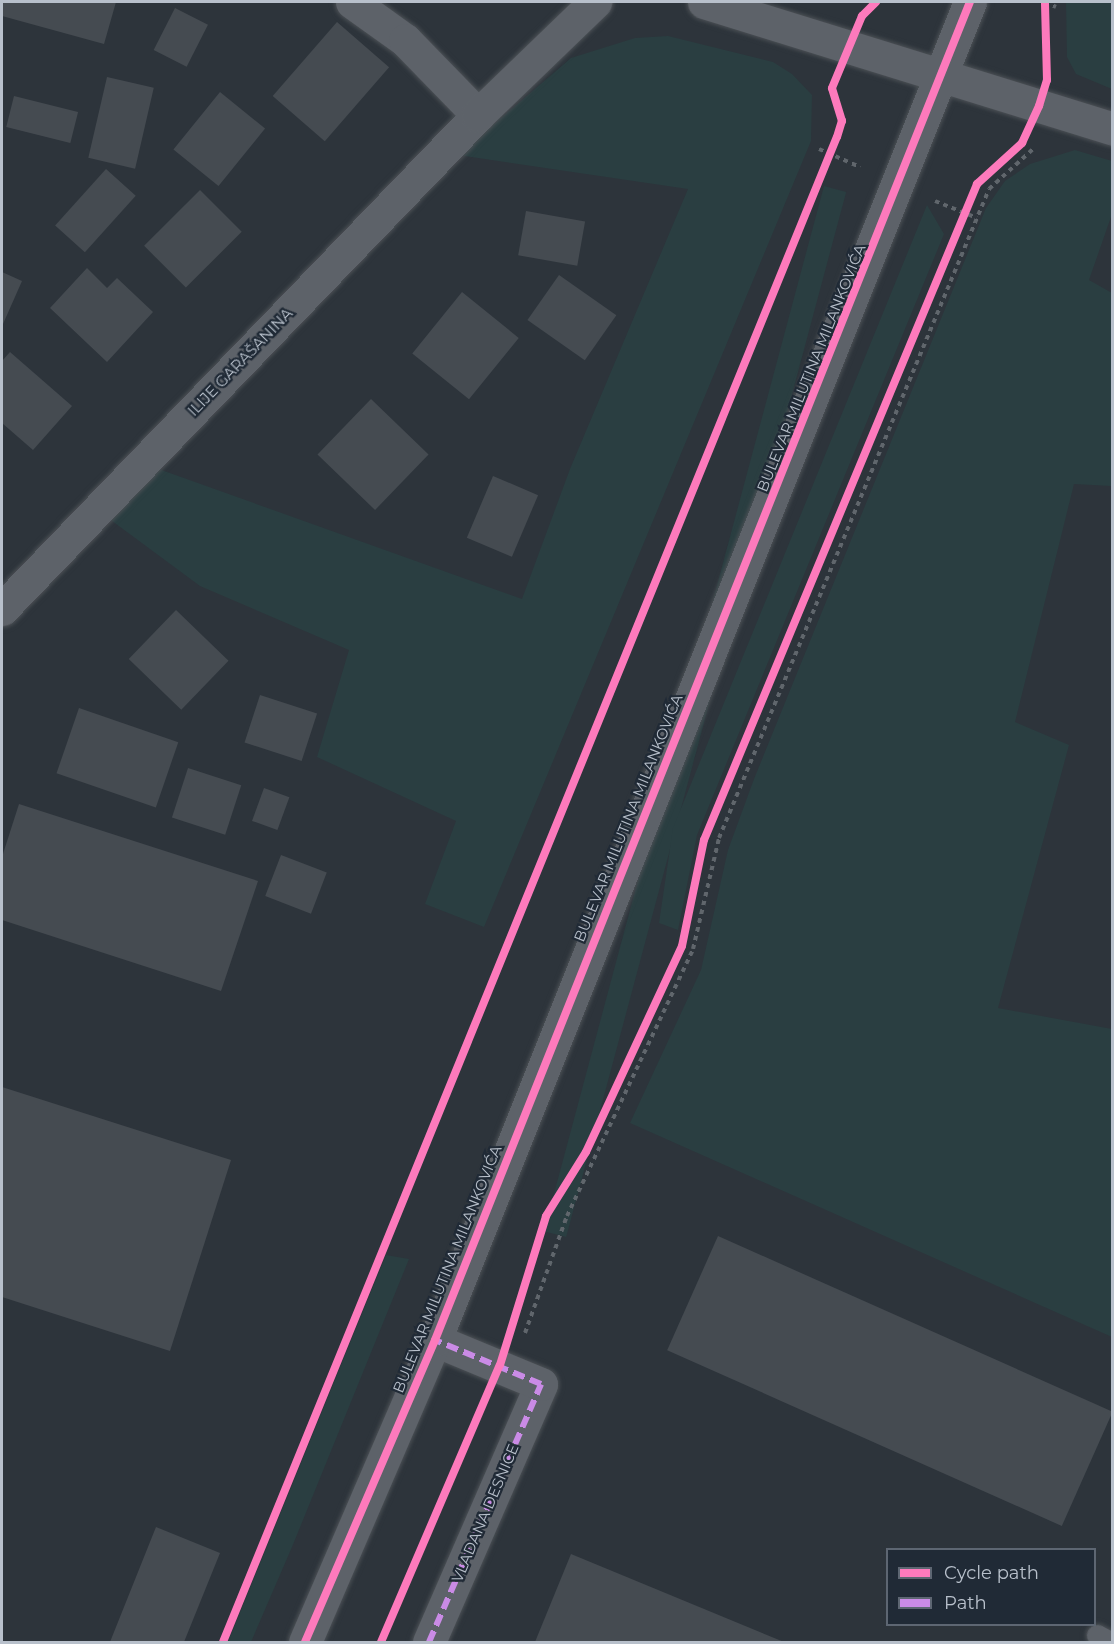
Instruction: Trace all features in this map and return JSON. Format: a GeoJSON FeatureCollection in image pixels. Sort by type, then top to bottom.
{"type":"FeatureCollection","features":[{"type":"Feature","properties":{"kind":"street"},"geometry":{"type":"LineString","coordinates":[[352,2],[405,40],[478,115]]}},
{"type":"Feature","properties":{"kind":"street","name":"ILIJE GARAŠANINA"},"geometry":{"type":"LineString","coordinates":[[2,609],[478,115],[595,2]]}},
{"type":"Feature","properties":{"kind":"street"},"geometry":{"type":"LineString","coordinates":[[704,2],[938,76],[1113,128]]}},
{"type":"Feature","properties":{"kind":"street","name":"BULEVAR MILUTINA MILANKOVIĆA"},"geometry":{"type":"LineString","coordinates":[[305,1642],[435,1340],[938,76],[970,2]]}},
{"type":"Feature","properties":{"kind":"street"},"geometry":{"type":"LineString","coordinates":[[435,1340],[512,1370]]}},
{"type":"Feature","properties":{"kind":"street","name":"VLADANA DESNICE"},"geometry":{"type":"LineString","coordinates":[[429,1642],[541,1384],[512,1370]]}},
{"type":"Feature","properties":{"kind":"path"},"geometry":{"type":"LineString","coordinates":[[1044,12],[1045,2],[1056,7]]}},
{"type":"Feature","properties":{"kind":"path"},"geometry":{"type":"LineString","coordinates":[[512,1370],[567,1216],[693,949],[719,838],[985,199],[996,179],[1031,152],[1051,109]]}},
{"type":"Feature","properties":{"kind":"path"},"geometry":{"type":"LineString","coordinates":[[826,165],[833,146]]}},
{"type":"Feature","properties":{"kind":"path"},"geometry":{"type":"LineString","coordinates":[[960,225],[969,204]]}},
{"type":"Feature","properties":{"kind":"path"},"geometry":{"type":"LineString","coordinates":[[580,1160],[682,946]]}},
{"type":"Feature","properties":{"kind":"green space"},"geometry":{"type":"Polygon","coordinates":[[[1066,2],[1112,2],[1112,89],[1076,74],[1067,57],[1066,2]]]}},
{"type":"Feature","properties":{"kind":"green space"},"geometry":{"type":"Polygon","coordinates":[[[668,36],[773,62],[792,74],[812,95],[811,141],[484,927],[425,904],[456,821],[317,757],[349,650],[200,586],[104,515],[153,467],[522,599],[570,469],[688,189],[458,155],[571,58],[635,38],[668,36]]]}},
{"type":"Feature","properties":{"kind":"green space"},"geometry":{"type":"Polygon","coordinates":[[[1075,150],[1112,161],[1112,214],[1089,280],[1112,293],[1111,486],[1074,484],[1015,722],[1069,745],[998,1008],[1112,1029],[1112,1337],[630,1123],[701,970],[728,850],[754,779],[986,208],[1005,181],[1030,164],[1075,150]]]}},
{"type":"Feature","properties":{"kind":"green space"},"geometry":{"type":"Polygon","coordinates":[[[824,186],[846,192],[566,1237],[544,1231],[824,186]]]}},
{"type":"Feature","properties":{"kind":"green space"},"geometry":{"type":"Polygon","coordinates":[[[927,205],[944,234],[697,835],[678,930],[659,923],[673,828],[927,205]]]}},
{"type":"Feature","properties":{"kind":"green space"},"geometry":{"type":"Polygon","coordinates":[[[386,1255],[409,1259],[251,1642],[228,1642],[386,1255]]]}},
{"type":"Feature","properties":{"kind":"building"},"geometry":{"type":"Polygon","coordinates":[[[2,2],[116,2],[104,44],[2,16],[2,2]]]}},
{"type":"Feature","properties":{"kind":"building"},"geometry":{"type":"Polygon","coordinates":[[[175,8],[208,25],[187,67],[154,50],[175,8]]]}},
{"type":"Feature","properties":{"kind":"building"},"geometry":{"type":"Polygon","coordinates":[[[337,22],[389,67],[325,141],[273,96],[337,22]]]}},
{"type":"Feature","properties":{"kind":"building"},"geometry":{"type":"Polygon","coordinates":[[[107,77],[154,88],[135,169],[88,158],[107,77]]]}},
{"type":"Feature","properties":{"kind":"building"},"geometry":{"type":"Polygon","coordinates":[[[220,92],[265,129],[219,186],[173,150],[220,92]]]}},
{"type":"Feature","properties":{"kind":"building"},"geometry":{"type":"Polygon","coordinates":[[[14,96],[78,112],[70,143],[6,127],[14,96]]]}},
{"type":"Feature","properties":{"kind":"building"},"geometry":{"type":"Polygon","coordinates":[[[106,169],[136,196],[85,252],[55,225],[106,169]]]}},
{"type":"Feature","properties":{"kind":"building"},"geometry":{"type":"Polygon","coordinates":[[[200,190],[242,232],[186,288],[144,246],[200,190]]]}},
{"type":"Feature","properties":{"kind":"building"},"geometry":{"type":"Polygon","coordinates":[[[526,211],[585,221],[577,266],[518,255],[526,211]]]}},
{"type":"Feature","properties":{"kind":"building"},"geometry":{"type":"Polygon","coordinates":[[[87,268],[107,288],[117,278],[153,312],[107,362],[50,308],[87,268]]]}},
{"type":"Feature","properties":{"kind":"building"},"geometry":{"type":"Polygon","coordinates":[[[2,272],[22,281],[3,324],[2,323],[2,272]]]}},
{"type":"Feature","properties":{"kind":"building"},"geometry":{"type":"Polygon","coordinates":[[[559,275],[616,315],[585,360],[527,320],[559,275]]]}},
{"type":"Feature","properties":{"kind":"building"},"geometry":{"type":"Polygon","coordinates":[[[462,292],[519,338],[469,399],[412,353],[462,292]]]}},
{"type":"Feature","properties":{"kind":"building"},"geometry":{"type":"Polygon","coordinates":[[[10,352],[72,406],[33,450],[2,423],[2,361],[10,352]]]}},
{"type":"Feature","properties":{"kind":"building"},"geometry":{"type":"Polygon","coordinates":[[[371,399],[429,455],[375,510],[318,454],[371,399]]]}},
{"type":"Feature","properties":{"kind":"building"},"geometry":{"type":"Polygon","coordinates":[[[493,476],[538,495],[512,557],[467,538],[493,476]]]}},
{"type":"Feature","properties":{"kind":"building"},"geometry":{"type":"Polygon","coordinates":[[[176,610],[229,661],[181,710],[129,659],[176,610]]]}},
{"type":"Feature","properties":{"kind":"building"},"geometry":{"type":"Polygon","coordinates":[[[260,695],[317,714],[302,761],[245,743],[260,695]]]}},
{"type":"Feature","properties":{"kind":"building"},"geometry":{"type":"Polygon","coordinates":[[[79,708],[178,742],[156,807],[57,773],[79,708]]]}},
{"type":"Feature","properties":{"kind":"building"},"geometry":{"type":"Polygon","coordinates":[[[188,768],[241,785],[225,835],[172,817],[188,768]]]}},
{"type":"Feature","properties":{"kind":"building"},"geometry":{"type":"Polygon","coordinates":[[[264,788],[289,797],[277,830],[252,821],[264,788]]]}},
{"type":"Feature","properties":{"kind":"building"},"geometry":{"type":"Polygon","coordinates":[[[19,804],[258,881],[221,991],[2,920],[2,857],[19,804]]]}},
{"type":"Feature","properties":{"kind":"building"},"geometry":{"type":"Polygon","coordinates":[[[281,855],[327,873],[311,914],[265,896],[281,855]]]}},
{"type":"Feature","properties":{"kind":"building"},"geometry":{"type":"Polygon","coordinates":[[[2,1087],[231,1160],[170,1351],[2,1297],[2,1087]]]}},
{"type":"Feature","properties":{"kind":"building"},"geometry":{"type":"Polygon","coordinates":[[[718,1236],[1112,1411],[1062,1526],[667,1350],[718,1236]]]}},
{"type":"Feature","properties":{"kind":"building"},"geometry":{"type":"Polygon","coordinates":[[[156,1527],[220,1553],[184,1642],[110,1642],[156,1527]]]}},
{"type":"Feature","properties":{"kind":"building"},"geometry":{"type":"Polygon","coordinates":[[[571,1554],[784,1642],[535,1642],[571,1554]]]}},
{"type":"Feature","properties":{"kind":"marked path"},"geometry":{"type":"LineString","coordinates":[[429,1642],[541,1384],[435,1340]]}},
{"type":"Feature","properties":{"kind":"cycle path"},"geometry":{"type":"LineString","coordinates":[[223,1642],[837,137],[842,121],[832,88],[862,16],[876,2]]}},
{"type":"Feature","properties":{"kind":"cycle path"},"geometry":{"type":"LineString","coordinates":[[305,1642],[435,1340],[970,2]]}},
{"type":"Feature","properties":{"kind":"cycle path"},"geometry":{"type":"LineString","coordinates":[[381,1642],[500,1365],[546,1216],[586,1152],[682,946],[704,840],[977,184],[1022,143],[1039,106],[1047,80],[1045,2]]}}]}
